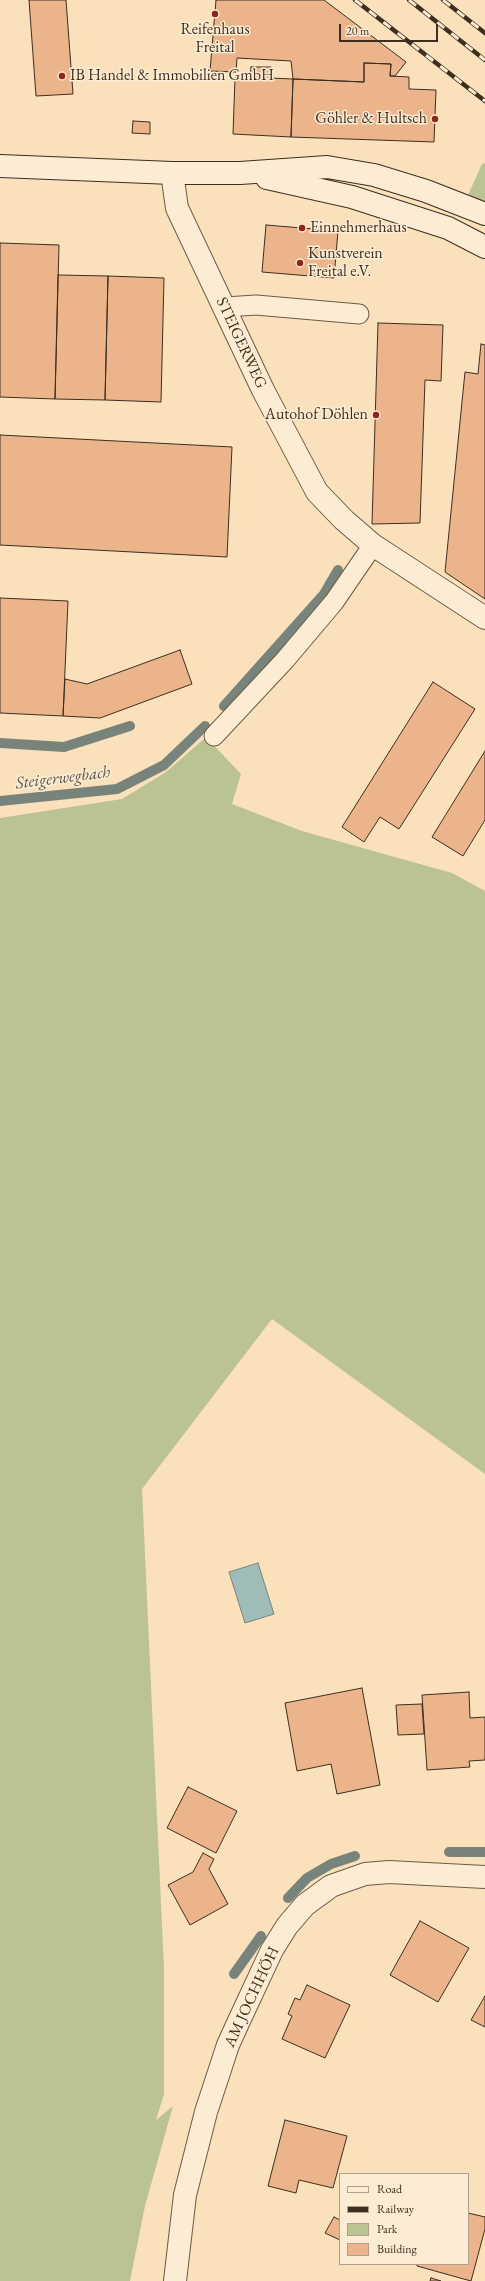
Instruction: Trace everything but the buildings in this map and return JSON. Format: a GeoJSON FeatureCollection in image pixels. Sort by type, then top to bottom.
{"type":"FeatureCollection","features":[{"type":"Feature","properties":{"kind":"street"},"geometry":{"type":"LineString","coordinates":[[0,166],[240,173],[327,167],[374,175],[426,191],[485,214]]}},
{"type":"Feature","properties":{"kind":"street","name":"STEIGERWEG"},"geometry":{"type":"LineString","coordinates":[[172,172],[176,208],[225,307],[263,390],[317,492],[344,520],[373,545],[485,618]]}},
{"type":"Feature","properties":{"kind":"street"},"geometry":{"type":"LineString","coordinates":[[240,173],[352,197],[448,228],[485,247]]}},
{"type":"Feature","properties":{"kind":"street","name":"AM JOCHHÖH"},"geometry":{"type":"LineString","coordinates":[[175,2281],[186,2195],[206,2112],[228,2045],[272,1950],[287,1926],[305,1905],[331,1886],[364,1874],[389,1872],[485,1878]]}},
{"type":"Feature","properties":{"kind":"lane"},"geometry":{"type":"LineString","coordinates":[[225,307],[256,305],[359,314]]}},
{"type":"Feature","properties":{"kind":"lane"},"geometry":{"type":"LineString","coordinates":[[214,736],[285,660],[334,602],[373,545]]}},
{"type":"Feature","properties":{"kind":"green space"},"geometry":{"type":"Polygon","coordinates":[[[485,163],[485,201],[468,195],[482,164],[485,163]]]}},
{"type":"Feature","properties":{"kind":"green space"},"geometry":{"type":"Polygon","coordinates":[[[206,737],[241,774],[232,804],[302,831],[452,873],[485,891],[485,1474],[272,1319],[142,1489],[164,1969],[164,2094],[156,2120],[173,2106],[145,2206],[130,2281],[0,2281],[0,818],[122,799],[166,772],[206,737]]]}},
{"type":"Feature","properties":{"kind":"water"},"geometry":{"type":"Polygon","coordinates":[[[258,1563],[274,1614],[245,1623],[229,1572],[258,1563]]]}},
{"type":"Feature","properties":{"kind":"waterway","name":"Steigerwegbach"},"geometry":{"type":"LineString","coordinates":[[224,706],[324,594],[338,570]]}},
{"type":"Feature","properties":{"kind":"waterway"},"geometry":{"type":"LineString","coordinates":[[0,743],[64,747],[130,726]]}},
{"type":"Feature","properties":{"kind":"waterway","name":"Steigerwegbach"},"geometry":{"type":"LineString","coordinates":[[0,801],[117,789],[164,765],[205,726]]}},
{"type":"Feature","properties":{"kind":"waterway"},"geometry":{"type":"LineString","coordinates":[[449,1852],[485,1852]]}},
{"type":"Feature","properties":{"kind":"waterway"},"geometry":{"type":"LineString","coordinates":[[288,1898],[307,1878],[331,1864],[355,1856]]}},
{"type":"Feature","properties":{"kind":"waterway"},"geometry":{"type":"LineString","coordinates":[[234,1974],[261,1936]]}},
{"type":"Feature","properties":{"kind":"railway"},"geometry":{"type":"LineString","coordinates":[[355,0],[485,101]]}},
{"type":"Feature","properties":{"kind":"railway"},"geometry":{"type":"LineString","coordinates":[[409,0],[485,60]]}},
{"type":"Feature","properties":{"kind":"railway"},"geometry":{"type":"LineString","coordinates":[[443,0],[485,33]]}},
{"type":"Feature","properties":{"kind":"place","name":"Reifenhaus Freital"},"geometry":{"type":"Point","coordinates":[215,14]}},
{"type":"Feature","properties":{"kind":"place","name":"IB Handel & Immobilien GmbH"},"geometry":{"type":"Point","coordinates":[62,76]}},
{"type":"Feature","properties":{"kind":"place","name":"Göhler & Hultsch"},"geometry":{"type":"Point","coordinates":[435,119]}},
{"type":"Feature","properties":{"kind":"place","name":"Einnehmerhaus"},"geometry":{"type":"Point","coordinates":[302,228]}},
{"type":"Feature","properties":{"kind":"place","name":"Kunstverein Freital e.V."},"geometry":{"type":"Point","coordinates":[300,263]}},
{"type":"Feature","properties":{"kind":"place","name":"Autohof Döhlen"},"geometry":{"type":"Point","coordinates":[376,415]}}]}
